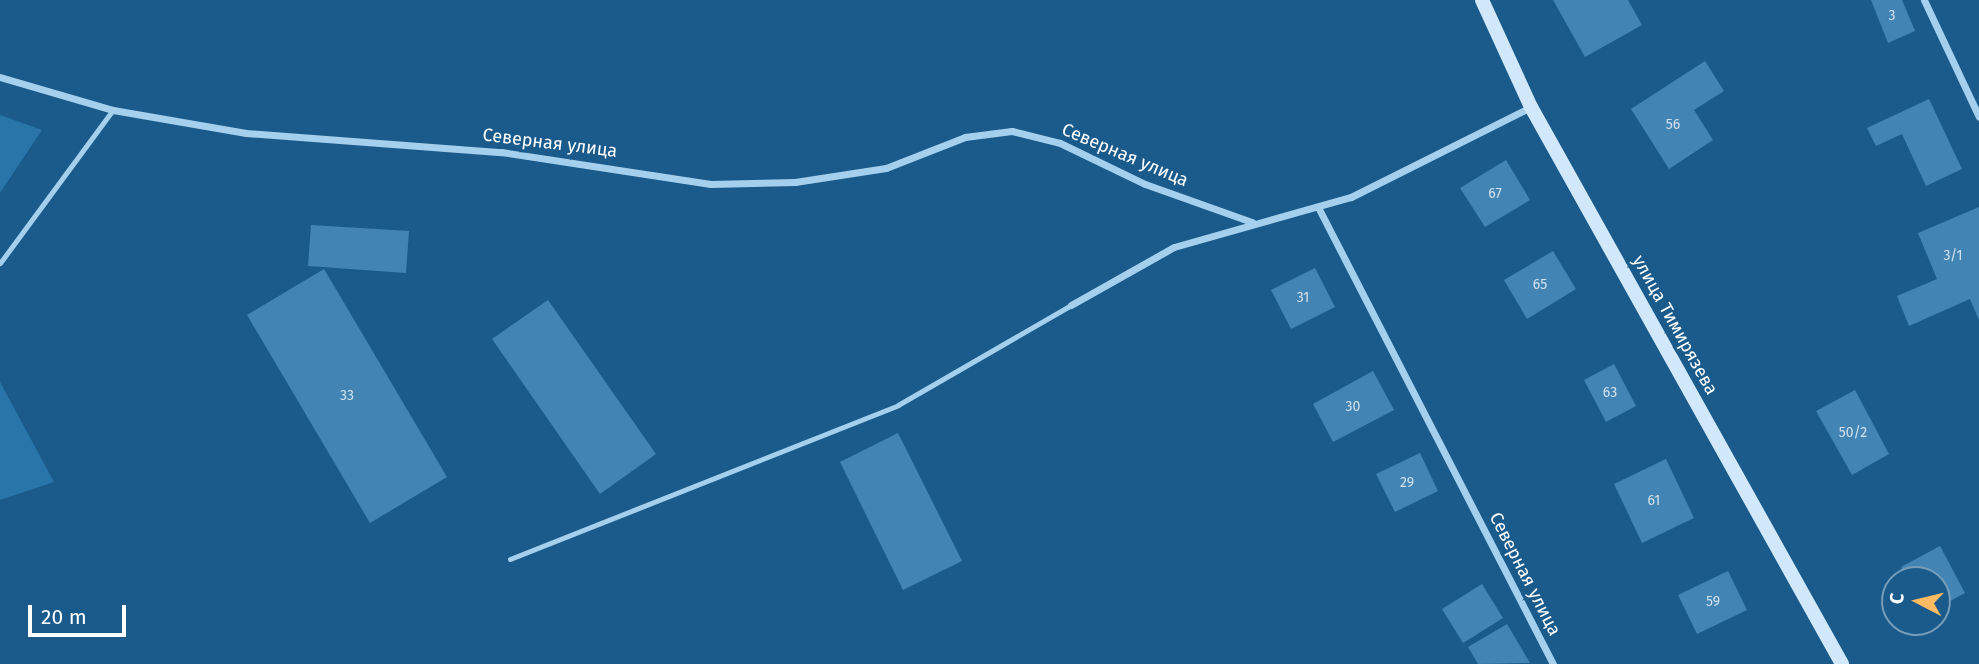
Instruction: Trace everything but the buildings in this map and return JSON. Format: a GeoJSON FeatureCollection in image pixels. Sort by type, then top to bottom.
{"type":"FeatureCollection","features":[{"type":"Feature","properties":{"kind":"street","name":"улица Тимирязева"},"geometry":{"type":"LineString","coordinates":[[1482,0],[1531,107],[1842,664]]}},
{"type":"Feature","properties":{"kind":"street"},"geometry":{"type":"LineString","coordinates":[[1924,0],[1979,117]]}},
{"type":"Feature","properties":{"kind":"street","name":"Северная улица"},"geometry":{"type":"LineString","coordinates":[[0,77],[113,110],[246,133],[577,161],[711,184],[795,181],[886,168],[965,137],[1012,131],[1060,143],[1145,184],[1252,222]]}},
{"type":"Feature","properties":{"kind":"street"},"geometry":{"type":"LineString","coordinates":[[1071,305],[1174,247],[1252,222],[1319,209],[1531,107]]}},
{"type":"Feature","properties":{"kind":"street","name":"Северная улица"},"geometry":{"type":"LineString","coordinates":[[1319,209],[1553,664]]}},
{"type":"Feature","properties":{"kind":"lane"},"geometry":{"type":"LineString","coordinates":[[0,263],[113,110]]}},
{"type":"Feature","properties":{"kind":"lane"},"geometry":{"type":"LineString","coordinates":[[510,559],[898,405],[1071,305]]}},
{"type":"Feature","properties":{"kind":"shaded area"},"geometry":{"type":"Polygon","coordinates":[[[0,115],[42,130],[0,193],[0,115]]]}},
{"type":"Feature","properties":{"kind":"shaded area"},"geometry":{"type":"Polygon","coordinates":[[[0,382],[54,482],[0,500],[0,382]]]}}]}
